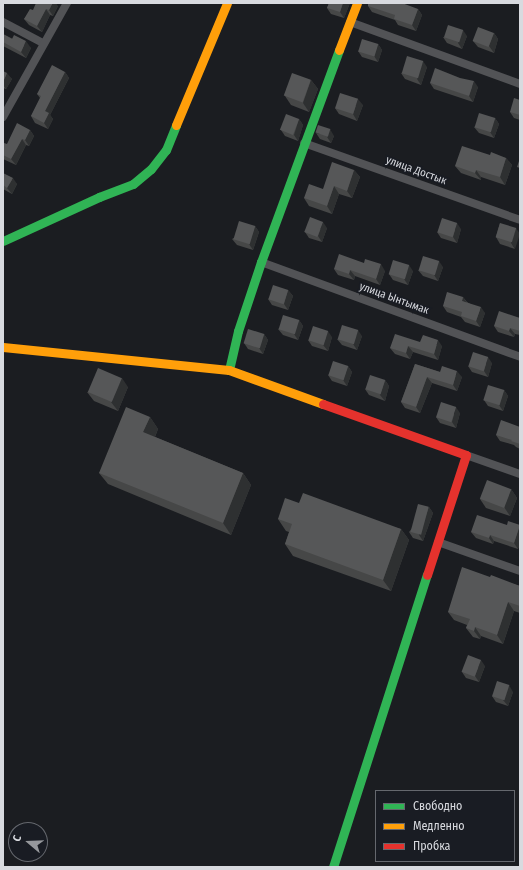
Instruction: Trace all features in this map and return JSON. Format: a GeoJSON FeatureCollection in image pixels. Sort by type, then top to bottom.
{"type":"FeatureCollection","features":[{"type":"Feature","properties":{"kind":"street"},"geometry":{"type":"LineString","coordinates":[[3,117],[43,43],[67,3]]}},
{"type":"Feature","properties":{"kind":"street"},"geometry":{"type":"LineString","coordinates":[[3,241],[99,197],[133,184],[151,169],[166,150],[227,3]]}},
{"type":"Feature","properties":{"kind":"street"},"geometry":{"type":"LineString","coordinates":[[229,370],[238,330],[261,262],[357,3]]}},
{"type":"Feature","properties":{"kind":"street"},"geometry":{"type":"LineString","coordinates":[[3,22],[43,43]]}},
{"type":"Feature","properties":{"kind":"street"},"geometry":{"type":"LineString","coordinates":[[350,22],[520,84]]}},
{"type":"Feature","properties":{"kind":"street","name":"улица Достык"},"geometry":{"type":"LineString","coordinates":[[304,143],[520,220]]}},
{"type":"Feature","properties":{"kind":"street","name":"улица Ынтымак"},"geometry":{"type":"LineString","coordinates":[[261,262],[520,357]]}},
{"type":"Feature","properties":{"kind":"street"},"geometry":{"type":"LineString","coordinates":[[3,347],[229,370],[520,474]]}},
{"type":"Feature","properties":{"kind":"street"},"geometry":{"type":"LineString","coordinates":[[333,867],[466,455]]}},
{"type":"Feature","properties":{"kind":"street"},"geometry":{"type":"LineString","coordinates":[[438,542],[520,571]]}},
{"type":"Feature","properties":{"kind":"building"},"geometry":{"type":"Polygon","coordinates":[[[36,3],[53,3],[49,10],[46,9],[37,26],[24,19],[30,9],[33,10],[36,3]]]}},
{"type":"Feature","properties":{"kind":"building"},"geometry":{"type":"Polygon","coordinates":[[[329,3],[343,3],[340,12],[327,8],[329,3]]]}},
{"type":"Feature","properties":{"kind":"building"},"geometry":{"type":"Polygon","coordinates":[[[368,3],[402,3],[418,9],[412,25],[394,19],[395,15],[368,6],[368,3]]]}},
{"type":"Feature","properties":{"kind":"building"},"geometry":{"type":"Polygon","coordinates":[[[448,25],[463,30],[459,42],[444,37],[448,25]]]}},
{"type":"Feature","properties":{"kind":"building"},"geometry":{"type":"Polygon","coordinates":[[[478,27],[494,33],[488,47],[473,41],[478,27]]]}},
{"type":"Feature","properties":{"kind":"building"},"geometry":{"type":"Polygon","coordinates":[[[3,34],[12,39],[14,35],[26,41],[21,52],[3,42],[3,34]]]}},
{"type":"Feature","properties":{"kind":"building"},"geometry":{"type":"Polygon","coordinates":[[[362,39],[378,44],[374,56],[358,51],[362,39]]]}},
{"type":"Feature","properties":{"kind":"building"},"geometry":{"type":"Polygon","coordinates":[[[407,56],[423,61],[418,78],[402,73],[407,56]]]}},
{"type":"Feature","properties":{"kind":"building"},"geometry":{"type":"Polygon","coordinates":[[[52,65],[65,72],[45,111],[49,113],[44,123],[31,116],[41,96],[37,94],[52,65]]]}},
{"type":"Feature","properties":{"kind":"building"},"geometry":{"type":"Polygon","coordinates":[[[435,68],[460,78],[474,81],[469,96],[430,83],[435,68]]]}},
{"type":"Feature","properties":{"kind":"building"},"geometry":{"type":"Polygon","coordinates":[[[3,71],[7,73],[3,82],[3,71]]]}},
{"type":"Feature","properties":{"kind":"building"},"geometry":{"type":"Polygon","coordinates":[[[292,73],[311,80],[303,102],[284,96],[292,73]]]}},
{"type":"Feature","properties":{"kind":"building"},"geometry":{"type":"Polygon","coordinates":[[[340,93],[358,99],[353,114],[335,108],[340,93]]]}},
{"type":"Feature","properties":{"kind":"building"},"geometry":{"type":"Polygon","coordinates":[[[514,98],[520,100],[520,115],[510,112],[514,98]]]}},
{"type":"Feature","properties":{"kind":"building"},"geometry":{"type":"Polygon","coordinates":[[[479,113],[495,118],[491,132],[475,127],[479,113]]]}},
{"type":"Feature","properties":{"kind":"building"},"geometry":{"type":"Polygon","coordinates":[[[286,114],[299,119],[293,135],[280,130],[286,114]]]}},
{"type":"Feature","properties":{"kind":"building"},"geometry":{"type":"Polygon","coordinates":[[[17,123],[30,130],[25,140],[22,139],[11,159],[3,155],[3,144],[7,144],[17,123]]]}},
{"type":"Feature","properties":{"kind":"building"},"geometry":{"type":"Polygon","coordinates":[[[318,125],[330,129],[328,137],[316,133],[318,125]]]}},
{"type":"Feature","properties":{"kind":"building"},"geometry":{"type":"Polygon","coordinates":[[[462,146],[490,155],[491,152],[506,158],[500,177],[476,170],[475,173],[455,166],[462,146]]]}},
{"type":"Feature","properties":{"kind":"building"},"geometry":{"type":"Polygon","coordinates":[[[520,158],[520,168],[517,167],[520,158]]]}},
{"type":"Feature","properties":{"kind":"building"},"geometry":{"type":"Polygon","coordinates":[[[332,162],[354,170],[347,191],[334,186],[327,206],[304,198],[309,184],[323,189],[332,162]]]}},
{"type":"Feature","properties":{"kind":"building"},"geometry":{"type":"Polygon","coordinates":[[[3,173],[13,178],[7,188],[3,185],[3,173]]]}},
{"type":"Feature","properties":{"kind":"building"},"geometry":{"type":"Polygon","coordinates":[[[310,217],[323,222],[317,237],[304,232],[310,217]]]}},
{"type":"Feature","properties":{"kind":"building"},"geometry":{"type":"Polygon","coordinates":[[[442,218],[457,223],[453,237],[437,232],[442,218]]]}},
{"type":"Feature","properties":{"kind":"building"},"geometry":{"type":"Polygon","coordinates":[[[239,221],[255,226],[250,244],[233,239],[239,221]]]}},
{"type":"Feature","properties":{"kind":"building"},"geometry":{"type":"Polygon","coordinates":[[[500,223],[516,228],[512,242],[496,237],[500,223]]]}},
{"type":"Feature","properties":{"kind":"building"},"geometry":{"type":"Polygon","coordinates":[[[339,254],[364,263],[365,259],[381,264],[376,279],[350,270],[349,274],[334,269],[339,254]]]}},
{"type":"Feature","properties":{"kind":"building"},"geometry":{"type":"Polygon","coordinates":[[[423,256],[439,261],[435,275],[419,270],[423,256]]]}},
{"type":"Feature","properties":{"kind":"building"},"geometry":{"type":"Polygon","coordinates":[[[393,260],[409,265],[405,279],[389,274],[393,260]]]}},
{"type":"Feature","properties":{"kind":"building"},"geometry":{"type":"Polygon","coordinates":[[[273,285],[288,290],[284,304],[268,299],[273,285]]]}},
{"type":"Feature","properties":{"kind":"building"},"geometry":{"type":"Polygon","coordinates":[[[447,292],[463,297],[462,301],[481,307],[476,321],[461,316],[462,312],[443,306],[447,292]]]}},
{"type":"Feature","properties":{"kind":"building"},"geometry":{"type":"Polygon","coordinates":[[[499,311],[520,318],[520,331],[510,328],[509,331],[494,326],[499,311]]]}},
{"type":"Feature","properties":{"kind":"building"},"geometry":{"type":"Polygon","coordinates":[[[283,315],[299,320],[295,334],[279,329],[283,315]]]}},
{"type":"Feature","properties":{"kind":"building"},"geometry":{"type":"Polygon","coordinates":[[[342,325],[358,330],[354,344],[338,339],[342,325]]]}},
{"type":"Feature","properties":{"kind":"building"},"geometry":{"type":"Polygon","coordinates":[[[313,326],[328,331],[324,345],[308,340],[313,326]]]}},
{"type":"Feature","properties":{"kind":"building"},"geometry":{"type":"Polygon","coordinates":[[[248,329],[264,334],[260,348],[244,343],[248,329]]]}},
{"type":"Feature","properties":{"kind":"building"},"geometry":{"type":"Polygon","coordinates":[[[395,334],[420,342],[423,335],[438,340],[434,354],[408,346],[406,353],[390,348],[395,334]]]}},
{"type":"Feature","properties":{"kind":"building"},"geometry":{"type":"Polygon","coordinates":[[[473,352],[488,357],[484,371],[468,366],[473,352]]]}},
{"type":"Feature","properties":{"kind":"building"},"geometry":{"type":"Polygon","coordinates":[[[333,361],[348,366],[344,380],[328,375],[333,361]]]}},
{"type":"Feature","properties":{"kind":"building"},"geometry":{"type":"Polygon","coordinates":[[[415,364],[440,372],[442,366],[457,371],[453,385],[427,377],[416,407],[401,402],[415,364]]]}},
{"type":"Feature","properties":{"kind":"building"},"geometry":{"type":"Polygon","coordinates":[[[98,368],[122,378],[112,402],[88,392],[98,368]]]}},
{"type":"Feature","properties":{"kind":"building"},"geometry":{"type":"Polygon","coordinates":[[[370,375],[385,380],[381,394],[365,389],[370,375]]]}},
{"type":"Feature","properties":{"kind":"building"},"geometry":{"type":"Polygon","coordinates":[[[488,385],[504,390],[500,405],[483,400],[488,385]]]}},
{"type":"Feature","properties":{"kind":"building"},"geometry":{"type":"Polygon","coordinates":[[[441,402],[456,407],[451,422],[436,417],[441,402]]]}},
{"type":"Feature","properties":{"kind":"building"},"geometry":{"type":"Polygon","coordinates":[[[126,407],[150,417],[143,432],[243,473],[223,523],[99,473],[126,407]]]}},
{"type":"Feature","properties":{"kind":"building"},"geometry":{"type":"Polygon","coordinates":[[[501,420],[520,427],[520,444],[496,435],[501,420]]]}},
{"type":"Feature","properties":{"kind":"building"},"geometry":{"type":"Polygon","coordinates":[[[487,480],[511,489],[504,508],[480,499],[487,480]]]}},
{"type":"Feature","properties":{"kind":"building"},"geometry":{"type":"Polygon","coordinates":[[[303,493],[401,529],[383,580],[285,544],[292,524],[278,519],[285,498],[299,503],[303,493]]]}},
{"type":"Feature","properties":{"kind":"building"},"geometry":{"type":"Polygon","coordinates":[[[418,504],[429,507],[421,535],[410,532],[418,504]]]}},
{"type":"Feature","properties":{"kind":"building"},"geometry":{"type":"Polygon","coordinates":[[[477,515],[507,525],[508,521],[520,525],[514,543],[490,535],[489,538],[471,532],[477,515]]]}},
{"type":"Feature","properties":{"kind":"building"},"geometry":{"type":"Polygon","coordinates":[[[462,567],[490,577],[491,575],[520,586],[520,606],[508,602],[497,635],[475,627],[474,631],[466,628],[470,619],[448,612],[462,567]]]}},
{"type":"Feature","properties":{"kind":"building"},"geometry":{"type":"Polygon","coordinates":[[[468,655],[481,660],[475,677],[462,672],[468,655]]]}},
{"type":"Feature","properties":{"kind":"building"},"geometry":{"type":"Polygon","coordinates":[[[497,681],[509,685],[504,700],[492,696],[497,681]]]}},
{"type":"Feature","properties":{"kind":"traffic: fast"},"geometry":{"type":"LineString","coordinates":[[229,370],[238,331],[261,262],[339,50]]}},
{"type":"Feature","properties":{"kind":"traffic: fast"},"geometry":{"type":"LineString","coordinates":[[3,241],[99,197],[133,184],[151,169],[166,150],[176,125]]}},
{"type":"Feature","properties":{"kind":"traffic: fast"},"geometry":{"type":"LineString","coordinates":[[333,867],[427,575]]}},
{"type":"Feature","properties":{"kind":"traffic: slow"},"geometry":{"type":"LineString","coordinates":[[176,125],[227,3]]}},
{"type":"Feature","properties":{"kind":"traffic: slow"},"geometry":{"type":"LineString","coordinates":[[339,50],[357,3]]}},
{"type":"Feature","properties":{"kind":"traffic: slow"},"geometry":{"type":"LineString","coordinates":[[3,347],[229,370],[323,404]]}},
{"type":"Feature","properties":{"kind":"traffic: jam"},"geometry":{"type":"LineString","coordinates":[[323,404],[466,455],[427,575]]}}]}
